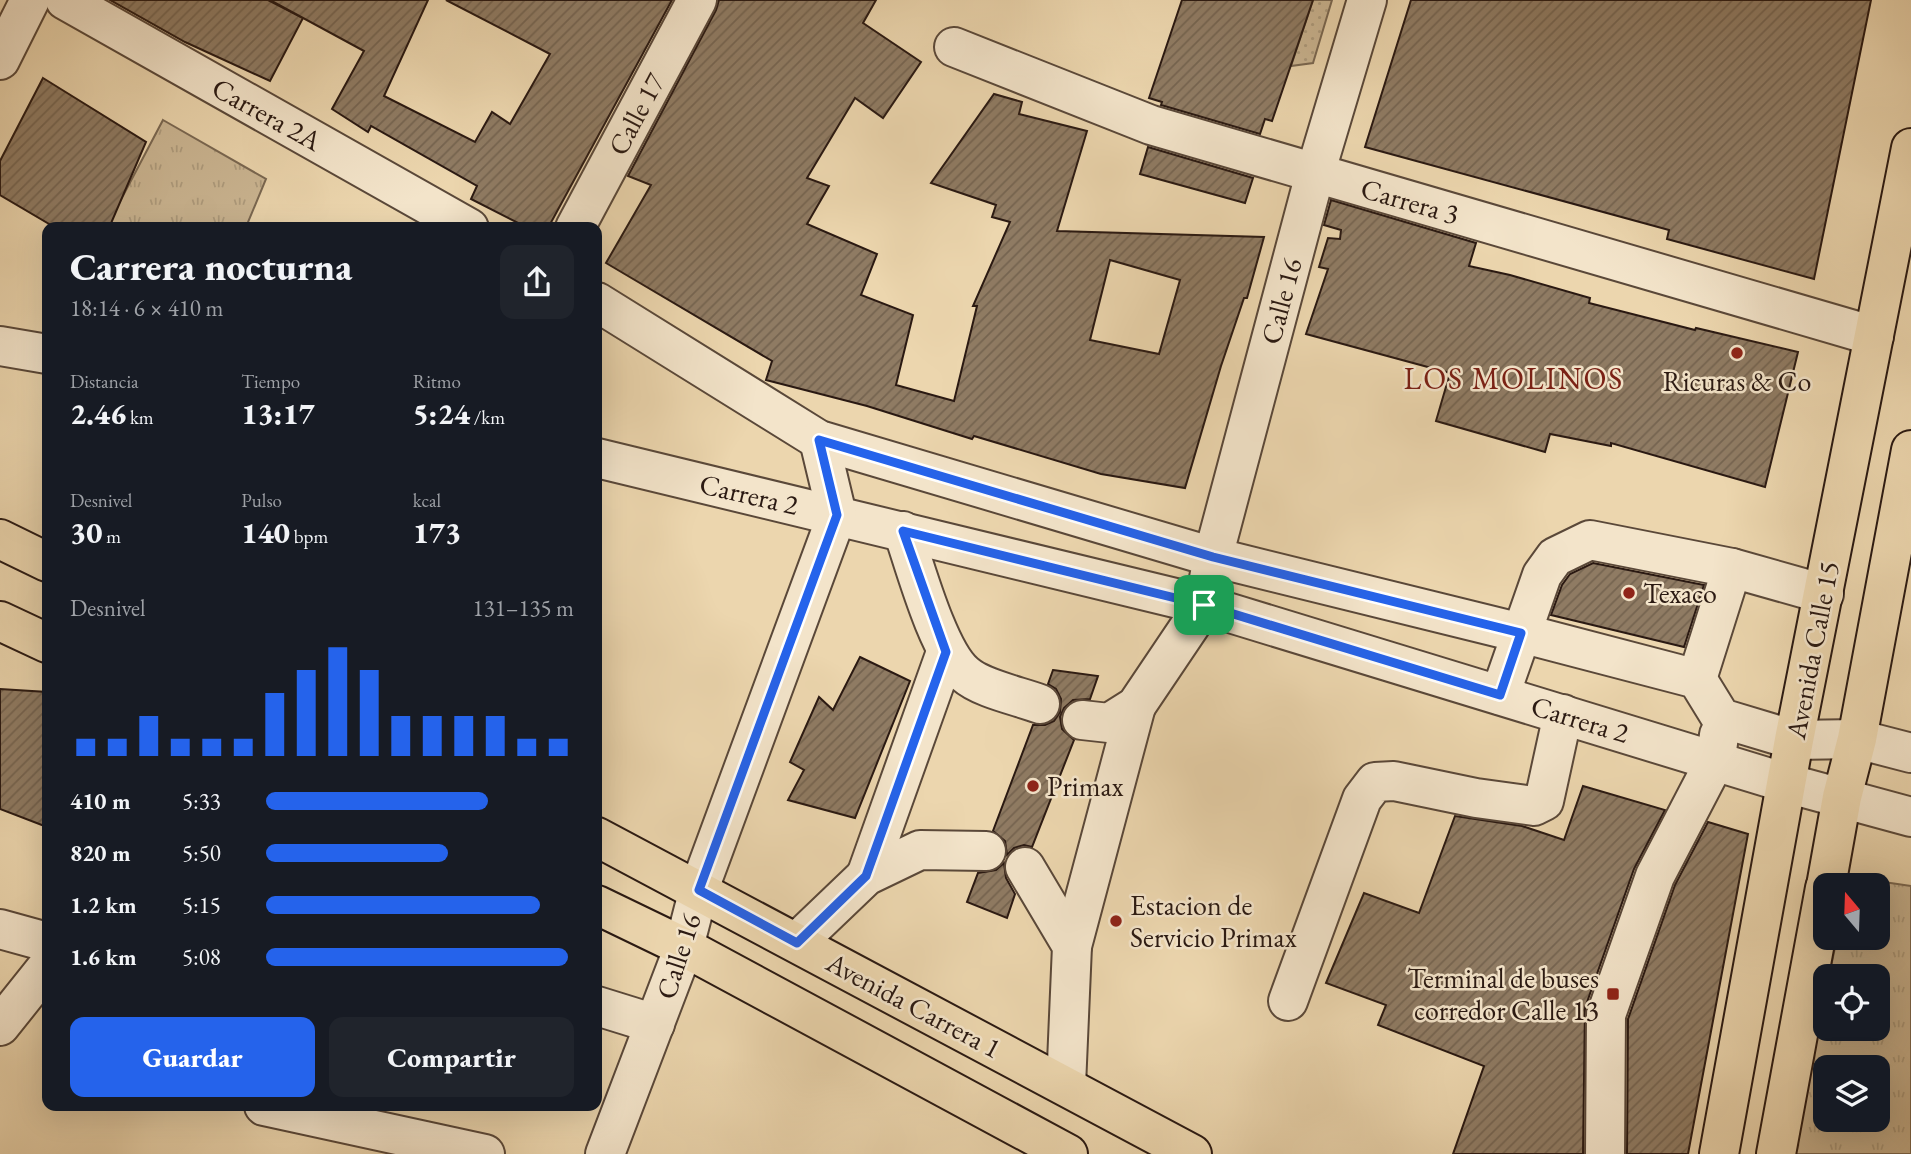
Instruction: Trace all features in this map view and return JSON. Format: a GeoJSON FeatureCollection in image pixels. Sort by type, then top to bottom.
{"type":"FeatureCollection","features":[{"type":"Feature","properties":{"kind":"main road","name":"Avenida Calle 15"},"geometry":{"type":"LineString","coordinates":[[1719,1154],[1794,740],[1911,148]]}},
{"type":"Feature","properties":{"kind":"main road"},"geometry":{"type":"LineString","coordinates":[[1828,873],[1842,797],[1857,739],[1911,450]]}},
{"type":"Feature","properties":{"kind":"main road"},"geometry":{"type":"LineString","coordinates":[[0,539],[42,560]]}},
{"type":"Feature","properties":{"kind":"main road"},"geometry":{"type":"LineString","coordinates":[[0,621],[42,641]]}},
{"type":"Feature","properties":{"kind":"main road","name":"Avenida Carrera 1"},"geometry":{"type":"LineString","coordinates":[[602,840],[1192,1154]]}},
{"type":"Feature","properties":{"kind":"main road","name":"Avenida Carrera 1"},"geometry":{"type":"LineString","coordinates":[[602,907],[684,947],[1068,1154]]}},
{"type":"Feature","properties":{"kind":"main road"},"geometry":{"type":"LineString","coordinates":[[1776,1154],[1813,950]]}},
{"type":"Feature","properties":{"kind":"street"},"geometry":{"type":"LineString","coordinates":[[0,60],[30,0]]}},
{"type":"Feature","properties":{"kind":"street","name":"Carrera 2A"},"geometry":{"type":"LineString","coordinates":[[65,0],[458,222]]}},
{"type":"Feature","properties":{"kind":"street","name":"Calle 17"},"geometry":{"type":"LineString","coordinates":[[578,222],[696,0]]}},
{"type":"Feature","properties":{"kind":"street","name":"Calle 16"},"geometry":{"type":"LineString","coordinates":[[1204,605],[1213,557],[1315,174],[1367,0]]}},
{"type":"Feature","properties":{"kind":"street","name":"Carrera 3"},"geometry":{"type":"LineString","coordinates":[[954,47],[1151,125],[1874,336]]}},
{"type":"Feature","properties":{"kind":"street"},"geometry":{"type":"LineString","coordinates":[[602,305],[819,440],[1213,557],[1696,679],[1721,718],[1716,759],[1655,876],[1606,1015],[1605,1154]]}},
{"type":"Feature","properties":{"kind":"street"},"geometry":{"type":"LineString","coordinates":[[0,346],[42,353]]}},
{"type":"Feature","properties":{"kind":"street"},"geometry":{"type":"LineString","coordinates":[[819,440],[837,515]]}},
{"type":"Feature","properties":{"kind":"street","name":"Carrera 2"},"geometry":{"type":"LineString","coordinates":[[602,459],[1204,605],[1786,782],[1911,817]]}},
{"type":"Feature","properties":{"kind":"street","name":"Calle 16"},"geometry":{"type":"LineString","coordinates":[[606,1154],[684,947],[699,890],[837,515]]}},
{"type":"Feature","properties":{"kind":"street"},"geometry":{"type":"LineString","coordinates":[[903,531],[946,652],[965,675],[982,684],[1040,704]]}},
{"type":"Feature","properties":{"kind":"street"},"geometry":{"type":"LineString","coordinates":[[1500,695],[1542,575],[1555,557],[1590,540],[1732,568],[1824,594]]}},
{"type":"Feature","properties":{"kind":"street"},"geometry":{"type":"LineString","coordinates":[[1696,679],[1732,568]]}},
{"type":"Feature","properties":{"kind":"street"},"geometry":{"type":"LineString","coordinates":[[1066,1086],[1072,946],[1136,706],[1204,605]]}},
{"type":"Feature","properties":{"kind":"street"},"geometry":{"type":"LineString","coordinates":[[866,876],[946,652]]}},
{"type":"Feature","properties":{"kind":"street"},"geometry":{"type":"LineString","coordinates":[[1082,720],[1109,723],[1136,706]]}},
{"type":"Feature","properties":{"kind":"street"},"geometry":{"type":"LineString","coordinates":[[1288,1001],[1362,799],[1375,782],[1394,781],[1534,806],[1544,800],[1563,714]]}},
{"type":"Feature","properties":{"kind":"street"},"geometry":{"type":"LineString","coordinates":[[1721,718],[1794,740],[1857,739],[1911,753]]}},
{"type":"Feature","properties":{"kind":"street"},"geometry":{"type":"LineString","coordinates":[[797,943],[866,876],[920,850],[986,851]]}},
{"type":"Feature","properties":{"kind":"street"},"geometry":{"type":"LineString","coordinates":[[1025,867],[1072,946]]}},
{"type":"Feature","properties":{"kind":"street"},"geometry":{"type":"LineString","coordinates":[[0,929],[42,941]]}},
{"type":"Feature","properties":{"kind":"street"},"geometry":{"type":"LineString","coordinates":[[0,1026],[42,973]]}},
{"type":"Feature","properties":{"kind":"street"},"geometry":{"type":"LineString","coordinates":[[602,1008],[655,1024]]}},
{"type":"Feature","properties":{"kind":"street"},"geometry":{"type":"LineString","coordinates":[[287,1111],[485,1154]]}},
{"type":"Feature","properties":{"kind":"green space"},"geometry":{"type":"Polygon","coordinates":[[[1313,0],[1332,0],[1313,63],[1291,66],[1313,0]]]}},
{"type":"Feature","properties":{"kind":"green space"},"geometry":{"type":"Polygon","coordinates":[[[163,120],[266,179],[248,222],[109,222],[163,120]]]}},
{"type":"Feature","properties":{"kind":"green space"},"geometry":{"type":"Polygon","coordinates":[[[1890,883],[1911,886],[1911,1154],[1793,1154],[1813,1055],[1813,1132],[1890,1132],[1890,1055],[1813,1055],[1816,1041],[1890,1041],[1890,964],[1832,964],[1834,950],[1890,950],[1890,883]]]}},
{"type":"Feature","properties":{"kind":"building"},"geometry":{"type":"Polygon","coordinates":[[[110,0],[268,0],[303,18],[270,81],[185,42],[110,0]]]}},
{"type":"Feature","properties":{"kind":"building"},"geometry":{"type":"Polygon","coordinates":[[[270,0],[428,0],[384,96],[475,142],[492,112],[510,124],[550,54],[446,0],[672,0],[551,222],[516,222],[471,199],[477,186],[371,126],[368,132],[332,109],[364,51],[270,0]]]}},
{"type":"Feature","properties":{"kind":"building"},"geometry":{"type":"Polygon","coordinates":[[[719,0],[876,0],[863,23],[921,62],[883,118],[855,98],[807,178],[829,186],[807,224],[877,254],[861,295],[913,315],[896,385],[954,401],[977,306],[973,306],[1010,222],[992,217],[996,205],[931,183],[994,94],[1022,102],[1019,114],[1087,131],[1057,231],[1264,237],[1247,298],[1244,298],[1221,366],[1185,488],[1101,474],[974,436],[972,439],[867,406],[766,380],[772,361],[606,263],[651,185],[628,176],[719,0]],[[1110,260],[1090,340],[1159,354],[1180,280],[1110,260]]]}},
{"type":"Feature","properties":{"kind":"building"},"geometry":{"type":"Polygon","coordinates":[[[1182,0],[1313,0],[1272,121],[1265,119],[1260,134],[1161,105],[1162,102],[1149,98],[1182,0]]]}},
{"type":"Feature","properties":{"kind":"building"},"geometry":{"type":"Polygon","coordinates":[[[1411,0],[1871,0],[1814,279],[1667,239],[1669,230],[1365,147],[1411,0]]]}},
{"type":"Feature","properties":{"kind":"building"},"geometry":{"type":"Polygon","coordinates":[[[43,78],[146,142],[112,222],[46,222],[0,195],[0,161],[43,78]]]}},
{"type":"Feature","properties":{"kind":"building"},"geometry":{"type":"Polygon","coordinates":[[[1148,147],[1253,178],[1245,203],[1140,174],[1148,147]]]}},
{"type":"Feature","properties":{"kind":"building"},"geometry":{"type":"Polygon","coordinates":[[[1331,200],[1476,243],[1469,266],[1590,298],[1589,303],[1798,352],[1765,487],[1611,443],[1611,446],[1550,434],[1545,452],[1436,421],[1450,373],[1306,334],[1328,269],[1319,267],[1328,238],[1340,239],[1341,230],[1324,225],[1331,200]]]}},
{"type":"Feature","properties":{"kind":"building","name":"Texaco"},"geometry":{"type":"Polygon","coordinates":[[[1593,563],[1704,585],[1684,647],[1551,615],[1562,585],[1570,574],[1593,563]]]}},
{"type":"Feature","properties":{"kind":"building"},"geometry":{"type":"Polygon","coordinates":[[[860,657],[910,681],[855,818],[788,800],[804,770],[790,762],[819,697],[833,710],[860,657]]]}},
{"type":"Feature","properties":{"kind":"building"},"geometry":{"type":"Polygon","coordinates":[[[1053,670],[1098,676],[1090,699],[1073,700],[1064,708],[1060,717],[1062,729],[1074,740],[1032,847],[1024,845],[1014,848],[1007,855],[1005,841],[993,831],[1033,725],[1045,725],[1054,721],[1060,712],[1061,699],[1056,689],[1048,684],[1053,670]]]}},
{"type":"Feature","properties":{"kind":"building"},"geometry":{"type":"Polygon","coordinates":[[[0,689],[42,692],[42,825],[0,809],[0,689]]]}},
{"type":"Feature","properties":{"kind":"building"},"geometry":{"type":"Polygon","coordinates":[[[1583,786],[1665,810],[1634,869],[1585,1008],[1583,1154],[1453,1154],[1484,1066],[1378,1025],[1386,1005],[1326,983],[1364,893],[1419,913],[1455,816],[1522,826],[1564,840],[1583,786]]]}},
{"type":"Feature","properties":{"kind":"building"},"geometry":{"type":"Polygon","coordinates":[[[1708,822],[1748,834],[1688,1154],[1627,1154],[1628,1019],[1675,885],[1708,822]]]}},
{"type":"Feature","properties":{"kind":"building"},"geometry":{"type":"Polygon","coordinates":[[[1004,863],[1006,878],[1015,894],[1007,918],[967,902],[978,873],[996,870],[1004,863]]]}},
{"type":"Feature","properties":{"kind":"place","name":"Ricuras & Co"},"geometry":{"type":"Point","coordinates":[1737,353]}},
{"type":"Feature","properties":{"kind":"place","name":"Texaco"},"geometry":{"type":"Point","coordinates":[1629,593]}},
{"type":"Feature","properties":{"kind":"place","name":"Primax"},"geometry":{"type":"Point","coordinates":[1033,786]}},
{"type":"Feature","properties":{"kind":"place","name":"Estacion de Servicio Primax"},"geometry":{"type":"Point","coordinates":[1116,921]}},
{"type":"Feature","properties":{"kind":"place","name":"Terminal de buses corredor Calle 13"},"geometry":{"type":"Point","coordinates":[1613,994]}},
{"type":"Feature","properties":{"kind":"district","name":"LOS MOLINOS"},"geometry":{"type":"Point","coordinates":[1514,378]}},
{"type":"Feature","properties":{"kind":"route"},"geometry":{"type":"LineString","coordinates":[[819,440],[1213,557],[1521,633],[1500,695],[1204,605],[903,531],[946,652],[866,876],[797,943],[699,890],[837,515],[819,440]]}}]}
